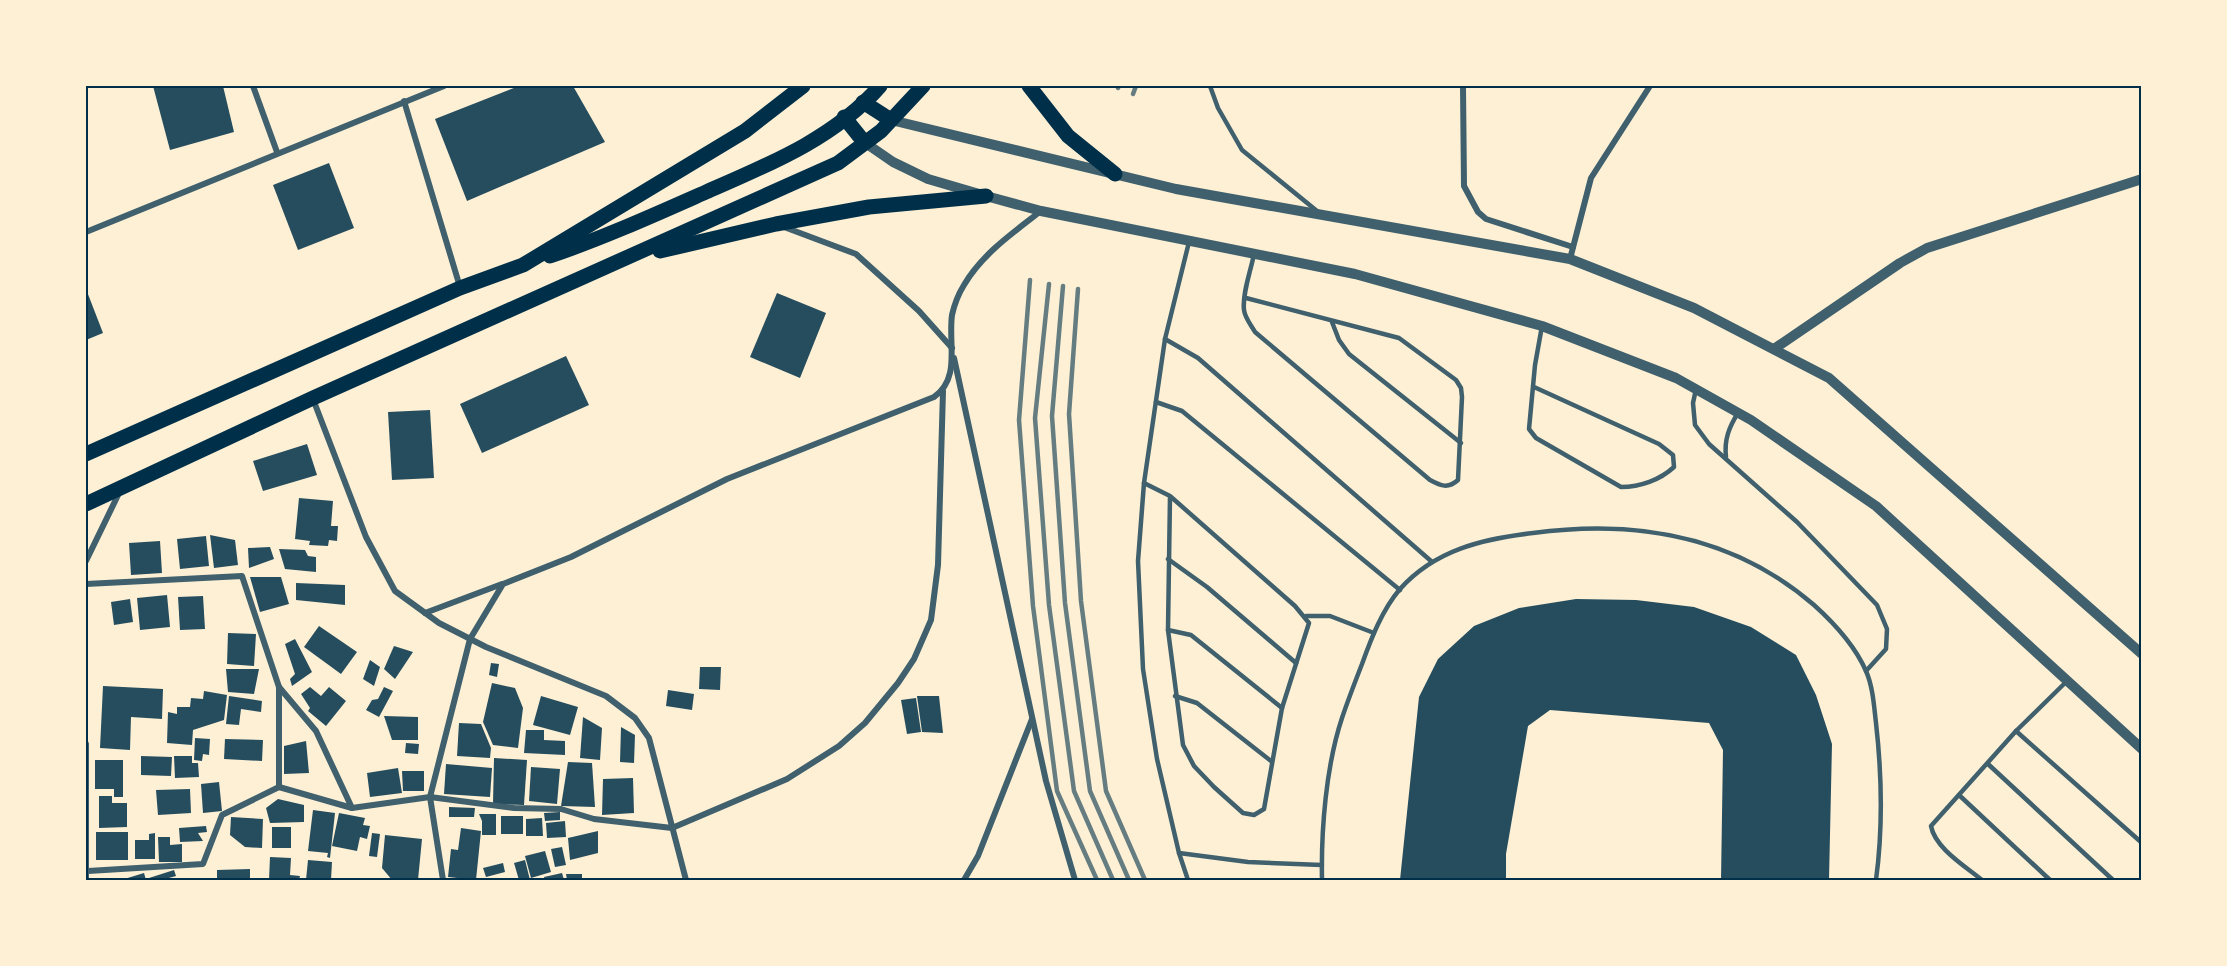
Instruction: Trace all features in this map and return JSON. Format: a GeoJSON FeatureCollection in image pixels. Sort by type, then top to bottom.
{"type":"FeatureCollection","features":[{"type":"Feature","properties":{"kind":"main road"},"geometry":{"type":"LineString","coordinates":[[522,265],[745,131],[803,86]]}},
{"type":"Feature","properties":{"kind":"main road"},"geometry":{"type":"LineString","coordinates":[[86,454],[460,288],[607,236],[765,166],[808,143],[863,102],[880,86]]}},
{"type":"Feature","properties":{"kind":"main road"},"geometry":{"type":"LineString","coordinates":[[86,504],[313,398],[838,163],[891,120],[923,86]]}},
{"type":"Feature","properties":{"kind":"main road"},"geometry":{"type":"LineString","coordinates":[[1029,86],[1068,136],[1115,174]]}},
{"type":"Feature","properties":{"kind":"main road"},"geometry":{"type":"LineString","coordinates":[[863,102],[891,120]]}},
{"type":"Feature","properties":{"kind":"main road"},"geometry":{"type":"LineString","coordinates":[[844,117],[864,142]]}},
{"type":"Feature","properties":{"kind":"main road"},"geometry":{"type":"LineString","coordinates":[[622,260],[776,224],[869,207],[986,196]]}},
{"type":"Feature","properties":{"kind":"street"},"geometry":{"type":"LineString","coordinates":[[253,86],[277,152]]}},
{"type":"Feature","properties":{"kind":"street"},"geometry":{"type":"LineString","coordinates":[[86,232],[277,152],[444,86]]}},
{"type":"Feature","properties":{"kind":"street"},"geometry":{"type":"LineString","coordinates":[[1464,86],[1464,186],[1478,212],[1486,219],[1573,247]]}},
{"type":"Feature","properties":{"kind":"street"},"geometry":{"type":"LineString","coordinates":[[1570,258],[1591,178],[1630,122],[1650,86]]}},
{"type":"Feature","properties":{"kind":"street"},"geometry":{"type":"LineString","coordinates":[[404,101],[460,288]]}},
{"type":"Feature","properties":{"kind":"street"},"geometry":{"type":"LineString","coordinates":[[891,120],[1176,189],[1570,258],[1694,308],[1829,378],[2139,647]]}},
{"type":"Feature","properties":{"kind":"street"},"geometry":{"type":"LineString","coordinates":[[864,142],[893,162],[928,178],[986,196],[1041,211],[1355,274],[1542,326],[1676,378],[1738,413],[1876,506],[2142,749]]}},
{"type":"Feature","properties":{"kind":"street"},"geometry":{"type":"LineString","coordinates":[[1774,349],[1900,263],[1927,248],[2142,179]]}},
{"type":"Feature","properties":{"kind":"street"},"geometry":{"type":"LineString","coordinates":[[88,871],[203,864],[222,815],[279,787],[352,808],[430,797],[514,808],[561,809],[594,819],[672,828],[787,779],[839,746],[865,723],[898,683],[914,658],[931,620],[938,565],[943,391],[950,378],[952,314],[964,284],[996,246],[1041,211]]}},
{"type":"Feature","properties":{"kind":"street"},"geometry":{"type":"LineString","coordinates":[[776,224],[856,255],[919,311],[951,347],[1046,781],[1075,880]]}},
{"type":"Feature","properties":{"kind":"street"},"geometry":{"type":"LineString","coordinates":[[425,613],[571,557],[726,479],[934,397],[943,391]]}},
{"type":"Feature","properties":{"kind":"street"},"geometry":{"type":"LineString","coordinates":[[313,398],[366,537],[395,591],[425,613],[471,639],[606,696],[635,718],[650,738],[686,880]]}},
{"type":"Feature","properties":{"kind":"street"},"geometry":{"type":"LineString","coordinates":[[86,561],[122,487]]}},
{"type":"Feature","properties":{"kind":"street"},"geometry":{"type":"LineString","coordinates":[[86,584],[242,576],[279,687],[279,787]]}},
{"type":"Feature","properties":{"kind":"street"},"geometry":{"type":"LineString","coordinates":[[442,880],[430,797],[471,639],[502,584]]}},
{"type":"Feature","properties":{"kind":"street"},"geometry":{"type":"LineString","coordinates":[[279,687],[316,731],[352,808]]}},
{"type":"Feature","properties":{"kind":"street"},"geometry":{"type":"LineString","coordinates":[[964,880],[978,856],[1032,718]]}},
{"type":"Feature","properties":{"kind":"street"},"geometry":{"type":"LineString","coordinates":[[86,744],[88,871],[86,880]]}},
{"type":"Feature","properties":{"kind":"lane"},"geometry":{"type":"LineString","coordinates":[[1210,86],[1218,108],[1242,150],[1321,215]]}},
{"type":"Feature","properties":{"kind":"lane"},"geometry":{"type":"LineString","coordinates":[[1188,880],[1179,853],[1157,759],[1143,669],[1138,561],[1144,483],[1165,339],[1190,241]]}},
{"type":"Feature","properties":{"kind":"lane"},"geometry":{"type":"LineString","coordinates":[[1246,298],[1332,322],[1387,334],[1408,342],[1456,381],[1461,388],[1462,397],[1458,480],[1452,485],[1442,487],[1430,480],[1255,332],[1244,309],[1246,298],[1254,254]]}},
{"type":"Feature","properties":{"kind":"lane"},"geometry":{"type":"LineString","coordinates":[[1332,322],[1339,340],[1349,354],[1461,443]]}},
{"type":"Feature","properties":{"kind":"lane"},"geometry":{"type":"LineString","coordinates":[[1534,387],[1659,444],[1673,455],[1674,467],[1666,475],[1635,487],[1621,487],[1546,446],[1529,429],[1535,365],[1542,326]]}},
{"type":"Feature","properties":{"kind":"lane"},"geometry":{"type":"LineString","coordinates":[[1165,339],[1198,358],[1431,561]]}},
{"type":"Feature","properties":{"kind":"lane"},"geometry":{"type":"LineString","coordinates":[[1696,389],[1693,403],[1695,425],[1709,444],[1797,522],[1877,605],[1887,629],[1886,649],[1866,671]]}},
{"type":"Feature","properties":{"kind":"lane"},"geometry":{"type":"LineString","coordinates":[[1156,402],[1182,411],[1400,590]]}},
{"type":"Feature","properties":{"kind":"lane"},"geometry":{"type":"LineString","coordinates":[[1726,457],[1725,446],[1729,428],[1738,413]]}},
{"type":"Feature","properties":{"kind":"lane"},"geometry":{"type":"LineString","coordinates":[[1144,483],[1170,496],[1306,616],[1309,623],[1282,708],[1264,809],[1254,815],[1243,813],[1194,766],[1183,745],[1168,630],[1170,496]]}},
{"type":"Feature","properties":{"kind":"lane"},"geometry":{"type":"LineString","coordinates":[[1322,880],[1328,790],[1341,721],[1374,633],[1400,590],[1431,561],[1459,547],[1544,531],[1611,527],[1664,533],[1737,555],[1786,581],[1835,624],[1866,671],[1874,699],[1879,751],[1882,831],[1876,880]]}},
{"type":"Feature","properties":{"kind":"lane"},"geometry":{"type":"LineString","coordinates":[[1168,559],[1207,587],[1296,663]]}},
{"type":"Feature","properties":{"kind":"lane"},"geometry":{"type":"LineString","coordinates":[[1306,616],[1330,616],[1374,633]]}},
{"type":"Feature","properties":{"kind":"lane"},"geometry":{"type":"LineString","coordinates":[[1168,630],[1191,635],[1282,708]]}},
{"type":"Feature","properties":{"kind":"lane"},"geometry":{"type":"LineString","coordinates":[[1982,880],[1932,834],[1931,826],[2016,731],[2066,682]]}},
{"type":"Feature","properties":{"kind":"lane"},"geometry":{"type":"LineString","coordinates":[[1175,696],[1197,703],[1271,761]]}},
{"type":"Feature","properties":{"kind":"lane"},"geometry":{"type":"LineString","coordinates":[[2016,731],[2142,843]]}},
{"type":"Feature","properties":{"kind":"lane"},"geometry":{"type":"LineString","coordinates":[[1988,764],[2113,880]]}},
{"type":"Feature","properties":{"kind":"lane"},"geometry":{"type":"LineString","coordinates":[[1959,795],[2050,880]]}},
{"type":"Feature","properties":{"kind":"lane"},"geometry":{"type":"LineString","coordinates":[[1179,853],[1248,862],[1322,865]]}},
{"type":"Feature","properties":{"kind":"building"},"geometry":{"type":"Polygon","coordinates":[[[153,86],[223,86],[234,132],[170,150],[153,86]]]}},
{"type":"Feature","properties":{"kind":"building"},"geometry":{"type":"Polygon","coordinates":[[[519,86],[573,86],[605,142],[467,201],[435,119],[519,86]]]}},
{"type":"Feature","properties":{"kind":"building"},"geometry":{"type":"Polygon","coordinates":[[[329,163],[354,228],[298,250],[273,185],[329,163]]]}},
{"type":"Feature","properties":{"kind":"building"},"geometry":{"type":"Polygon","coordinates":[[[86,289],[103,333],[86,340],[86,289]]]}},
{"type":"Feature","properties":{"kind":"building"},"geometry":{"type":"Polygon","coordinates":[[[777,293],[826,313],[800,378],[750,357],[777,293]]]}},
{"type":"Feature","properties":{"kind":"building"},"geometry":{"type":"Polygon","coordinates":[[[566,356],[589,405],[482,453],[460,404],[566,356]]]}},
{"type":"Feature","properties":{"kind":"building"},"geometry":{"type":"Polygon","coordinates":[[[430,410],[434,478],[392,480],[388,412],[430,410]]]}},
{"type":"Feature","properties":{"kind":"building"},"geometry":{"type":"Polygon","coordinates":[[[307,444],[317,475],[263,491],[253,461],[307,444]]]}},
{"type":"Feature","properties":{"kind":"building"},"geometry":{"type":"Polygon","coordinates":[[[299,498],[333,501],[331,526],[338,526],[337,541],[329,540],[328,546],[309,545],[310,541],[295,539],[299,498]]]}},
{"type":"Feature","properties":{"kind":"building"},"geometry":{"type":"Polygon","coordinates":[[[210,535],[235,540],[238,565],[214,568],[210,535]]]}},
{"type":"Feature","properties":{"kind":"building"},"geometry":{"type":"Polygon","coordinates":[[[206,536],[209,566],[180,569],[177,539],[206,536]]]}},
{"type":"Feature","properties":{"kind":"building"},"geometry":{"type":"Polygon","coordinates":[[[160,541],[162,573],[131,575],[129,543],[160,541]]]}},
{"type":"Feature","properties":{"kind":"building"},"geometry":{"type":"Polygon","coordinates":[[[270,547],[274,559],[249,568],[248,548],[270,547]]]}},
{"type":"Feature","properties":{"kind":"building"},"geometry":{"type":"Polygon","coordinates":[[[279,549],[305,550],[308,556],[316,557],[316,572],[285,569],[279,549]]]}},
{"type":"Feature","properties":{"kind":"building"},"geometry":{"type":"Polygon","coordinates":[[[250,577],[281,577],[289,604],[260,612],[250,577]]]}},
{"type":"Feature","properties":{"kind":"building"},"geometry":{"type":"Polygon","coordinates":[[[296,583],[345,585],[345,605],[296,600],[296,583]]]}},
{"type":"Feature","properties":{"kind":"building"},"geometry":{"type":"Polygon","coordinates":[[[167,595],[170,627],[140,630],[137,598],[167,595]]]}},
{"type":"Feature","properties":{"kind":"building"},"geometry":{"type":"Polygon","coordinates":[[[203,596],[205,629],[180,630],[178,597],[203,596]]]}},
{"type":"Feature","properties":{"kind":"building"},"geometry":{"type":"Polygon","coordinates":[[[130,599],[133,622],[114,625],[111,602],[130,599]]]}},
{"type":"Feature","properties":{"kind":"building"},"geometry":{"type":"Polygon","coordinates":[[[1576,599],[1636,600],[1694,607],[1751,627],[1796,655],[1816,695],[1832,744],[1829,880],[1721,880],[1723,750],[1709,723],[1550,710],[1528,726],[1506,854],[1506,880],[1400,880],[1419,697],[1438,659],[1474,626],[1519,608],[1576,599]]]}},
{"type":"Feature","properties":{"kind":"building"},"geometry":{"type":"Polygon","coordinates":[[[319,626],[357,652],[341,674],[304,647],[319,626]]]}},
{"type":"Feature","properties":{"kind":"building"},"geometry":{"type":"Polygon","coordinates":[[[228,633],[256,634],[254,666],[227,664],[228,633]]]}},
{"type":"Feature","properties":{"kind":"building"},"geometry":{"type":"Polygon","coordinates":[[[295,639],[312,672],[292,686],[290,679],[295,674],[285,644],[295,639]]]}},
{"type":"Feature","properties":{"kind":"building"},"geometry":{"type":"Polygon","coordinates":[[[394,646],[413,652],[395,679],[384,669],[394,646]]]}},
{"type":"Feature","properties":{"kind":"building"},"geometry":{"type":"Polygon","coordinates":[[[370,660],[380,667],[374,686],[363,679],[370,660]]]}},
{"type":"Feature","properties":{"kind":"building"},"geometry":{"type":"Polygon","coordinates":[[[491,663],[499,664],[497,677],[489,675],[491,663]]]}},
{"type":"Feature","properties":{"kind":"building"},"geometry":{"type":"Polygon","coordinates":[[[700,667],[721,667],[720,690],[699,689],[700,667]]]}},
{"type":"Feature","properties":{"kind":"building"},"geometry":{"type":"Polygon","coordinates":[[[226,669],[259,669],[254,694],[228,692],[226,669]]]}},
{"type":"Feature","properties":{"kind":"building"},"geometry":{"type":"Polygon","coordinates":[[[492,683],[515,688],[523,708],[518,748],[493,745],[483,722],[492,683]]]}},
{"type":"Feature","properties":{"kind":"building"},"geometry":{"type":"Polygon","coordinates":[[[103,686],[163,689],[162,719],[131,717],[130,750],[100,748],[103,686]]]}},
{"type":"Feature","properties":{"kind":"building"},"geometry":{"type":"Polygon","coordinates":[[[310,687],[321,696],[329,687],[346,701],[326,726],[308,711],[310,708],[301,694],[310,687]]]}},
{"type":"Feature","properties":{"kind":"building"},"geometry":{"type":"Polygon","coordinates":[[[384,687],[393,691],[379,717],[366,710],[372,700],[378,699],[384,687]]]}},
{"type":"Feature","properties":{"kind":"building"},"geometry":{"type":"Polygon","coordinates":[[[668,690],[694,694],[692,710],[666,706],[668,690]]]}},
{"type":"Feature","properties":{"kind":"building"},"geometry":{"type":"Polygon","coordinates":[[[204,691],[227,695],[224,720],[193,730],[192,745],[167,743],[168,712],[177,714],[177,707],[190,707],[191,698],[203,699],[204,691]]]}},
{"type":"Feature","properties":{"kind":"building"},"geometry":{"type":"Polygon","coordinates":[[[229,696],[262,701],[261,712],[241,709],[239,725],[226,724],[229,696]]]}},
{"type":"Feature","properties":{"kind":"building"},"geometry":{"type":"Polygon","coordinates":[[[541,696],[578,707],[570,735],[533,725],[541,696]]]}},
{"type":"Feature","properties":{"kind":"building"},"geometry":{"type":"Polygon","coordinates":[[[917,696],[939,696],[943,733],[922,732],[917,696]]]}},
{"type":"Feature","properties":{"kind":"building"},"geometry":{"type":"Polygon","coordinates":[[[916,698],[921,732],[907,734],[901,700],[916,698]]]}},
{"type":"Feature","properties":{"kind":"building"},"geometry":{"type":"Polygon","coordinates":[[[384,716],[418,717],[418,740],[392,740],[384,716]]]}},
{"type":"Feature","properties":{"kind":"building"},"geometry":{"type":"Polygon","coordinates":[[[583,717],[602,728],[600,760],[580,758],[583,717]]]}},
{"type":"Feature","properties":{"kind":"building"},"geometry":{"type":"Polygon","coordinates":[[[459,723],[481,724],[491,748],[490,758],[457,756],[459,723]]]}},
{"type":"Feature","properties":{"kind":"building"},"geometry":{"type":"Polygon","coordinates":[[[621,727],[635,735],[634,763],[620,762],[621,727]]]}},
{"type":"Feature","properties":{"kind":"building"},"geometry":{"type":"Polygon","coordinates":[[[526,730],[544,730],[544,740],[565,741],[565,755],[524,753],[526,730]]]}},
{"type":"Feature","properties":{"kind":"building"},"geometry":{"type":"Polygon","coordinates":[[[195,738],[210,739],[209,755],[203,754],[202,761],[194,760],[195,738]]]}},
{"type":"Feature","properties":{"kind":"building"},"geometry":{"type":"Polygon","coordinates":[[[225,739],[263,740],[262,761],[224,759],[225,739]]]}},
{"type":"Feature","properties":{"kind":"building"},"geometry":{"type":"Polygon","coordinates":[[[306,741],[309,773],[284,774],[284,746],[306,741]]]}},
{"type":"Feature","properties":{"kind":"building"},"geometry":{"type":"Polygon","coordinates":[[[406,743],[419,744],[418,754],[405,753],[406,743]]]}},
{"type":"Feature","properties":{"kind":"building"},"geometry":{"type":"Polygon","coordinates":[[[141,756],[172,757],[171,776],[141,775],[141,756]]]}},
{"type":"Feature","properties":{"kind":"building"},"geometry":{"type":"Polygon","coordinates":[[[174,756],[192,756],[192,763],[198,763],[199,777],[175,778],[174,756]]]}},
{"type":"Feature","properties":{"kind":"building"},"geometry":{"type":"Polygon","coordinates":[[[494,758],[527,760],[524,805],[493,804],[494,758]]]}},
{"type":"Feature","properties":{"kind":"building"},"geometry":{"type":"Polygon","coordinates":[[[95,760],[123,760],[123,797],[114,797],[114,789],[95,789],[95,760]]]}},
{"type":"Feature","properties":{"kind":"building"},"geometry":{"type":"Polygon","coordinates":[[[568,762],[592,763],[595,807],[561,806],[568,762]]]}},
{"type":"Feature","properties":{"kind":"building"},"geometry":{"type":"Polygon","coordinates":[[[446,764],[492,768],[490,797],[444,794],[446,764]]]}},
{"type":"Feature","properties":{"kind":"building"},"geometry":{"type":"Polygon","coordinates":[[[531,767],[560,769],[557,804],[529,801],[531,767]]]}},
{"type":"Feature","properties":{"kind":"building"},"geometry":{"type":"Polygon","coordinates":[[[398,768],[402,793],[370,797],[367,773],[398,768]]]}},
{"type":"Feature","properties":{"kind":"building"},"geometry":{"type":"Polygon","coordinates":[[[402,771],[424,771],[424,791],[403,791],[402,771]]]}},
{"type":"Feature","properties":{"kind":"building"},"geometry":{"type":"Polygon","coordinates":[[[633,778],[634,813],[602,815],[603,779],[633,778]]]}},
{"type":"Feature","properties":{"kind":"building"},"geometry":{"type":"Polygon","coordinates":[[[219,782],[222,811],[203,813],[201,784],[219,782]]]}},
{"type":"Feature","properties":{"kind":"building"},"geometry":{"type":"Polygon","coordinates":[[[190,789],[191,813],[158,815],[156,790],[190,789]]]}},
{"type":"Feature","properties":{"kind":"building"},"geometry":{"type":"Polygon","coordinates":[[[99,796],[112,796],[112,803],[127,803],[127,827],[99,828],[99,796]]]}},
{"type":"Feature","properties":{"kind":"building"},"geometry":{"type":"Polygon","coordinates":[[[278,799],[304,805],[304,822],[270,823],[266,808],[278,799]]]}},
{"type":"Feature","properties":{"kind":"building"},"geometry":{"type":"Polygon","coordinates":[[[449,807],[475,808],[474,817],[449,817],[449,807]]]}},
{"type":"Feature","properties":{"kind":"building"},"geometry":{"type":"Polygon","coordinates":[[[313,810],[335,813],[330,858],[327,857],[328,853],[308,851],[313,810]]]}},
{"type":"Feature","properties":{"kind":"building"},"geometry":{"type":"Polygon","coordinates":[[[560,812],[560,820],[545,821],[544,813],[560,812]]]}},
{"type":"Feature","properties":{"kind":"building"},"geometry":{"type":"Polygon","coordinates":[[[339,813],[365,818],[363,825],[370,826],[367,839],[360,837],[357,851],[332,846],[339,813]]]}},
{"type":"Feature","properties":{"kind":"building"},"geometry":{"type":"Polygon","coordinates":[[[479,814],[496,814],[496,835],[482,835],[482,821],[479,814]]]}},
{"type":"Feature","properties":{"kind":"building"},"geometry":{"type":"Polygon","coordinates":[[[501,816],[523,816],[523,834],[501,834],[501,816]]]}},
{"type":"Feature","properties":{"kind":"building"},"geometry":{"type":"Polygon","coordinates":[[[231,817],[263,819],[262,848],[245,847],[230,835],[231,817]]]}},
{"type":"Feature","properties":{"kind":"building"},"geometry":{"type":"Polygon","coordinates":[[[542,818],[543,836],[526,836],[526,819],[542,818]]]}},
{"type":"Feature","properties":{"kind":"building"},"geometry":{"type":"Polygon","coordinates":[[[565,821],[566,837],[547,838],[546,823],[565,821]]]}},
{"type":"Feature","properties":{"kind":"building"},"geometry":{"type":"Polygon","coordinates":[[[206,826],[207,832],[198,833],[203,841],[180,842],[179,828],[206,826]]]}},
{"type":"Feature","properties":{"kind":"building"},"geometry":{"type":"Polygon","coordinates":[[[272,827],[291,827],[291,848],[272,848],[272,827]]]}},
{"type":"Feature","properties":{"kind":"building"},"geometry":{"type":"Polygon","coordinates":[[[461,828],[481,831],[476,880],[448,877],[451,849],[458,850],[461,828]]]}},
{"type":"Feature","properties":{"kind":"building"},"geometry":{"type":"Polygon","coordinates":[[[598,831],[598,853],[570,860],[568,838],[598,831]]]}},
{"type":"Feature","properties":{"kind":"building"},"geometry":{"type":"Polygon","coordinates":[[[96,832],[128,832],[128,860],[96,860],[96,832]]]}},
{"type":"Feature","properties":{"kind":"building"},"geometry":{"type":"Polygon","coordinates":[[[155,833],[155,859],[135,859],[135,840],[149,840],[149,834],[155,833]]]}},
{"type":"Feature","properties":{"kind":"building"},"geometry":{"type":"Polygon","coordinates":[[[372,833],[380,834],[377,857],[369,856],[372,833]]]}},
{"type":"Feature","properties":{"kind":"building"},"geometry":{"type":"Polygon","coordinates":[[[385,835],[422,839],[418,880],[392,880],[382,868],[385,835]]]}},
{"type":"Feature","properties":{"kind":"building"},"geometry":{"type":"Polygon","coordinates":[[[158,837],[170,837],[170,845],[182,844],[182,862],[159,862],[158,837]]]}},
{"type":"Feature","properties":{"kind":"building"},"geometry":{"type":"Polygon","coordinates":[[[562,847],[566,865],[555,867],[551,849],[562,847]]]}},
{"type":"Feature","properties":{"kind":"building"},"geometry":{"type":"Polygon","coordinates":[[[545,851],[551,872],[531,878],[525,856],[545,851]]]}},
{"type":"Feature","properties":{"kind":"building"},"geometry":{"type":"Polygon","coordinates":[[[270,857],[291,858],[290,875],[300,876],[299,880],[269,880],[270,857]]]}},
{"type":"Feature","properties":{"kind":"building"},"geometry":{"type":"Polygon","coordinates":[[[308,860],[332,862],[331,880],[306,880],[308,860]]]}},
{"type":"Feature","properties":{"kind":"building"},"geometry":{"type":"Polygon","coordinates":[[[525,860],[530,880],[519,880],[514,863],[525,860]]]}},
{"type":"Feature","properties":{"kind":"building"},"geometry":{"type":"Polygon","coordinates":[[[503,863],[505,872],[486,877],[483,868],[503,863]]]}},
{"type":"Feature","properties":{"kind":"building"},"geometry":{"type":"Polygon","coordinates":[[[250,869],[250,880],[217,880],[217,870],[250,869]]]}},
{"type":"Feature","properties":{"kind":"building"},"geometry":{"type":"Polygon","coordinates":[[[174,870],[176,876],[162,880],[150,880],[149,878],[174,870]]]}},
{"type":"Feature","properties":{"kind":"building"},"geometry":{"type":"Polygon","coordinates":[[[144,873],[146,880],[121,880],[144,873]]]}},
{"type":"Feature","properties":{"kind":"building"},"geometry":{"type":"Polygon","coordinates":[[[562,873],[564,880],[545,880],[544,877],[562,873]]]}},
{"type":"Feature","properties":{"kind":"building"},"geometry":{"type":"Polygon","coordinates":[[[566,874],[582,874],[582,880],[567,880],[566,874]]]}},
{"type":"Feature","properties":{"kind":"railway"},"geometry":{"type":"LineString","coordinates":[[1133,94],[1136,86]]}},
{"type":"Feature","properties":{"kind":"railway"},"geometry":{"type":"LineString","coordinates":[[1030,280],[1019,420],[1033,606],[1057,791],[1097,880]]}},
{"type":"Feature","properties":{"kind":"railway"},"geometry":{"type":"LineString","coordinates":[[1049,284],[1035,418],[1049,605],[1074,791],[1113,880]]}},
{"type":"Feature","properties":{"kind":"railway"},"geometry":{"type":"LineString","coordinates":[[1063,286],[1052,416],[1065,603],[1090,791],[1129,880]]}},
{"type":"Feature","properties":{"kind":"railway"},"geometry":{"type":"LineString","coordinates":[[1078,289],[1069,414],[1081,601],[1106,791],[1145,880]]}}]}
